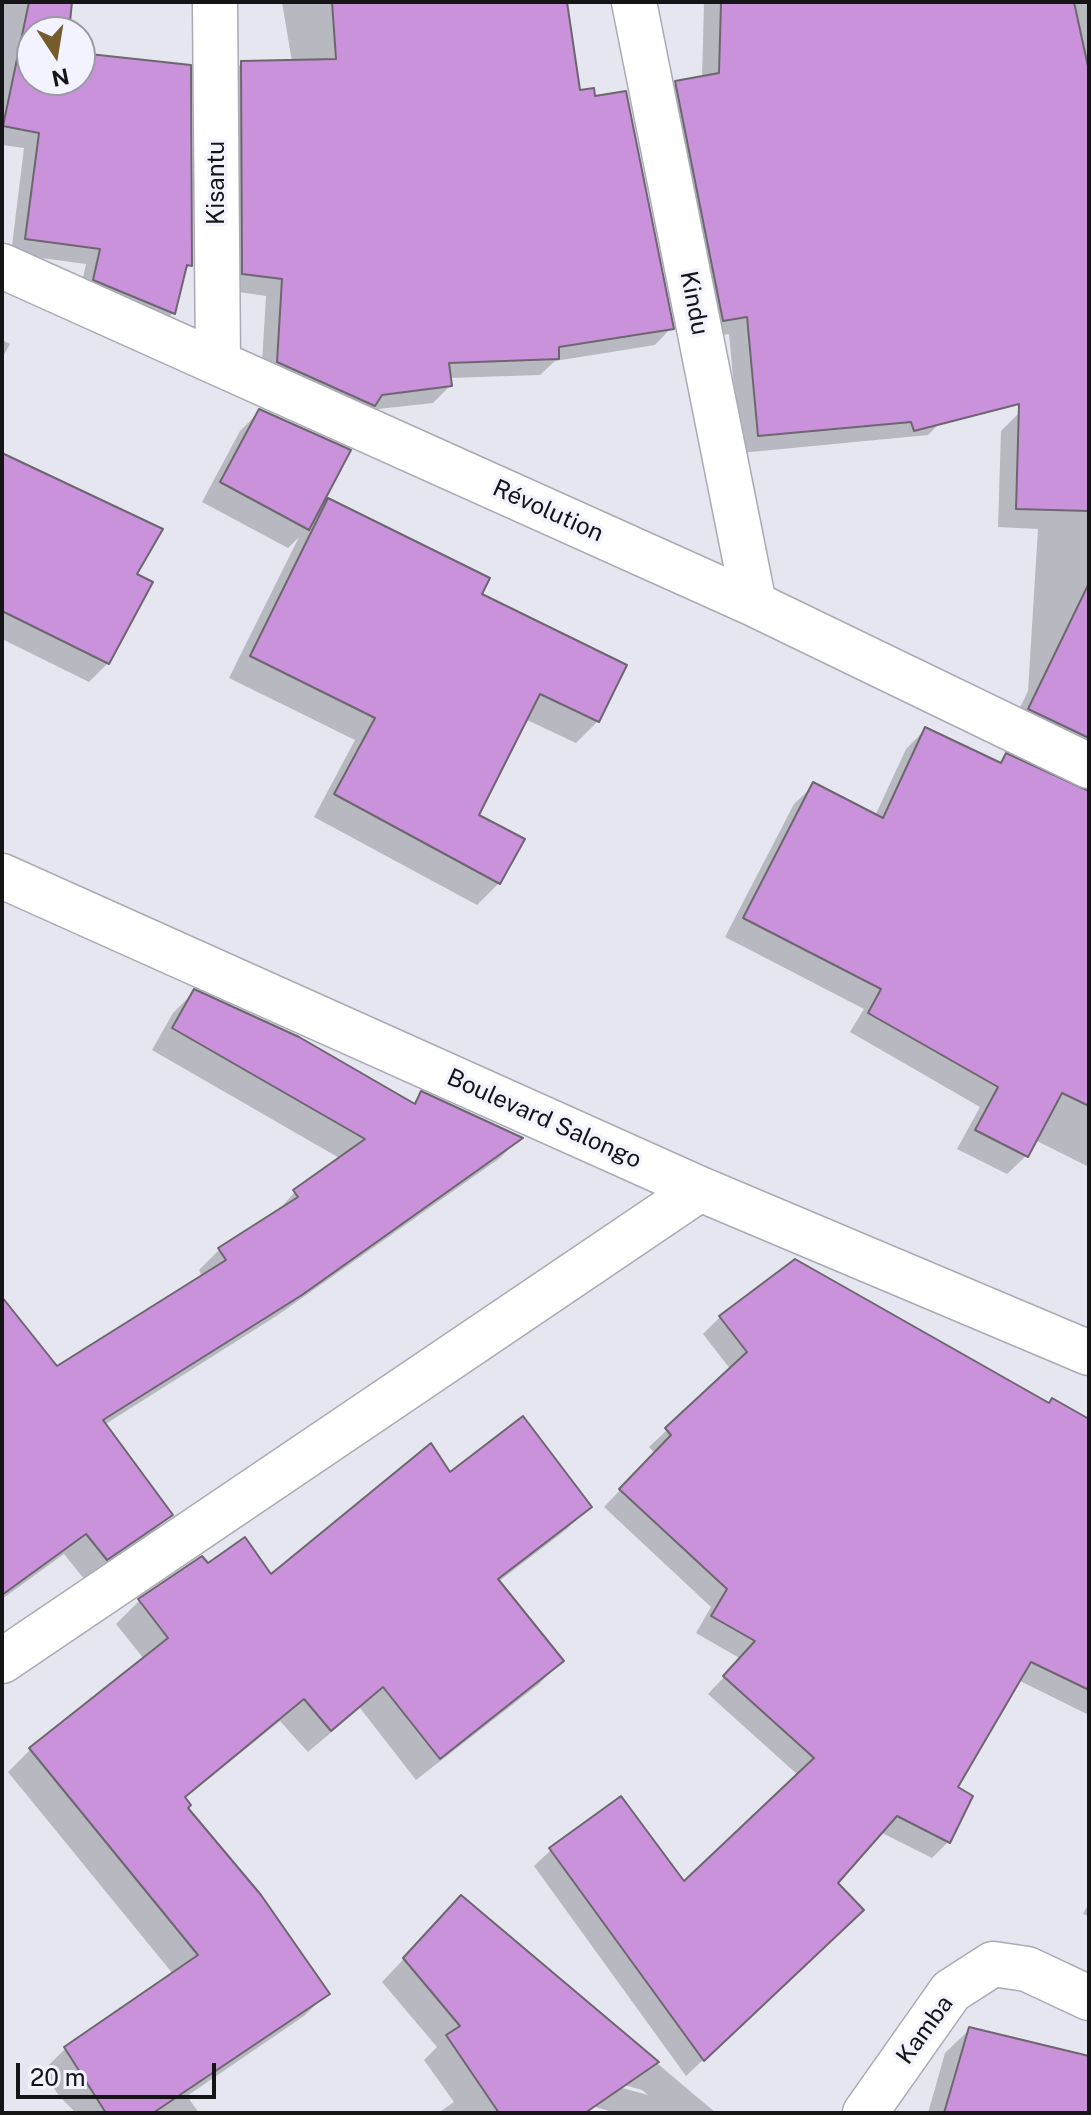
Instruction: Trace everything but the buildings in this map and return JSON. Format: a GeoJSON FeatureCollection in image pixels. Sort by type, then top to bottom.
{"type":"FeatureCollection","features":[{"type":"Feature","properties":{"kind":"street","name":"Kisantu"},"geometry":{"type":"LineString","coordinates":[[215,2],[218,363]]}},
{"type":"Feature","properties":{"kind":"street","name":"Kindu"},"geometry":{"type":"LineString","coordinates":[[634,2],[754,604]]}},
{"type":"Feature","properties":{"kind":"street","name":"Révolution"},"geometry":{"type":"LineString","coordinates":[[2,266],[754,604],[1089,766]]}},
{"type":"Feature","properties":{"kind":"street","name":"Boulevard Salongo"},"geometry":{"type":"LineString","coordinates":[[2,876],[700,1189],[1089,1353]]}},
{"type":"Feature","properties":{"kind":"street"},"geometry":{"type":"LineString","coordinates":[[2,1661],[700,1189]]}},
{"type":"Feature","properties":{"kind":"street","name":"Kamba"},"geometry":{"type":"LineString","coordinates":[[865,2113],[951,1991],[993,1964],[1027,1969],[1089,1998]]}}]}
